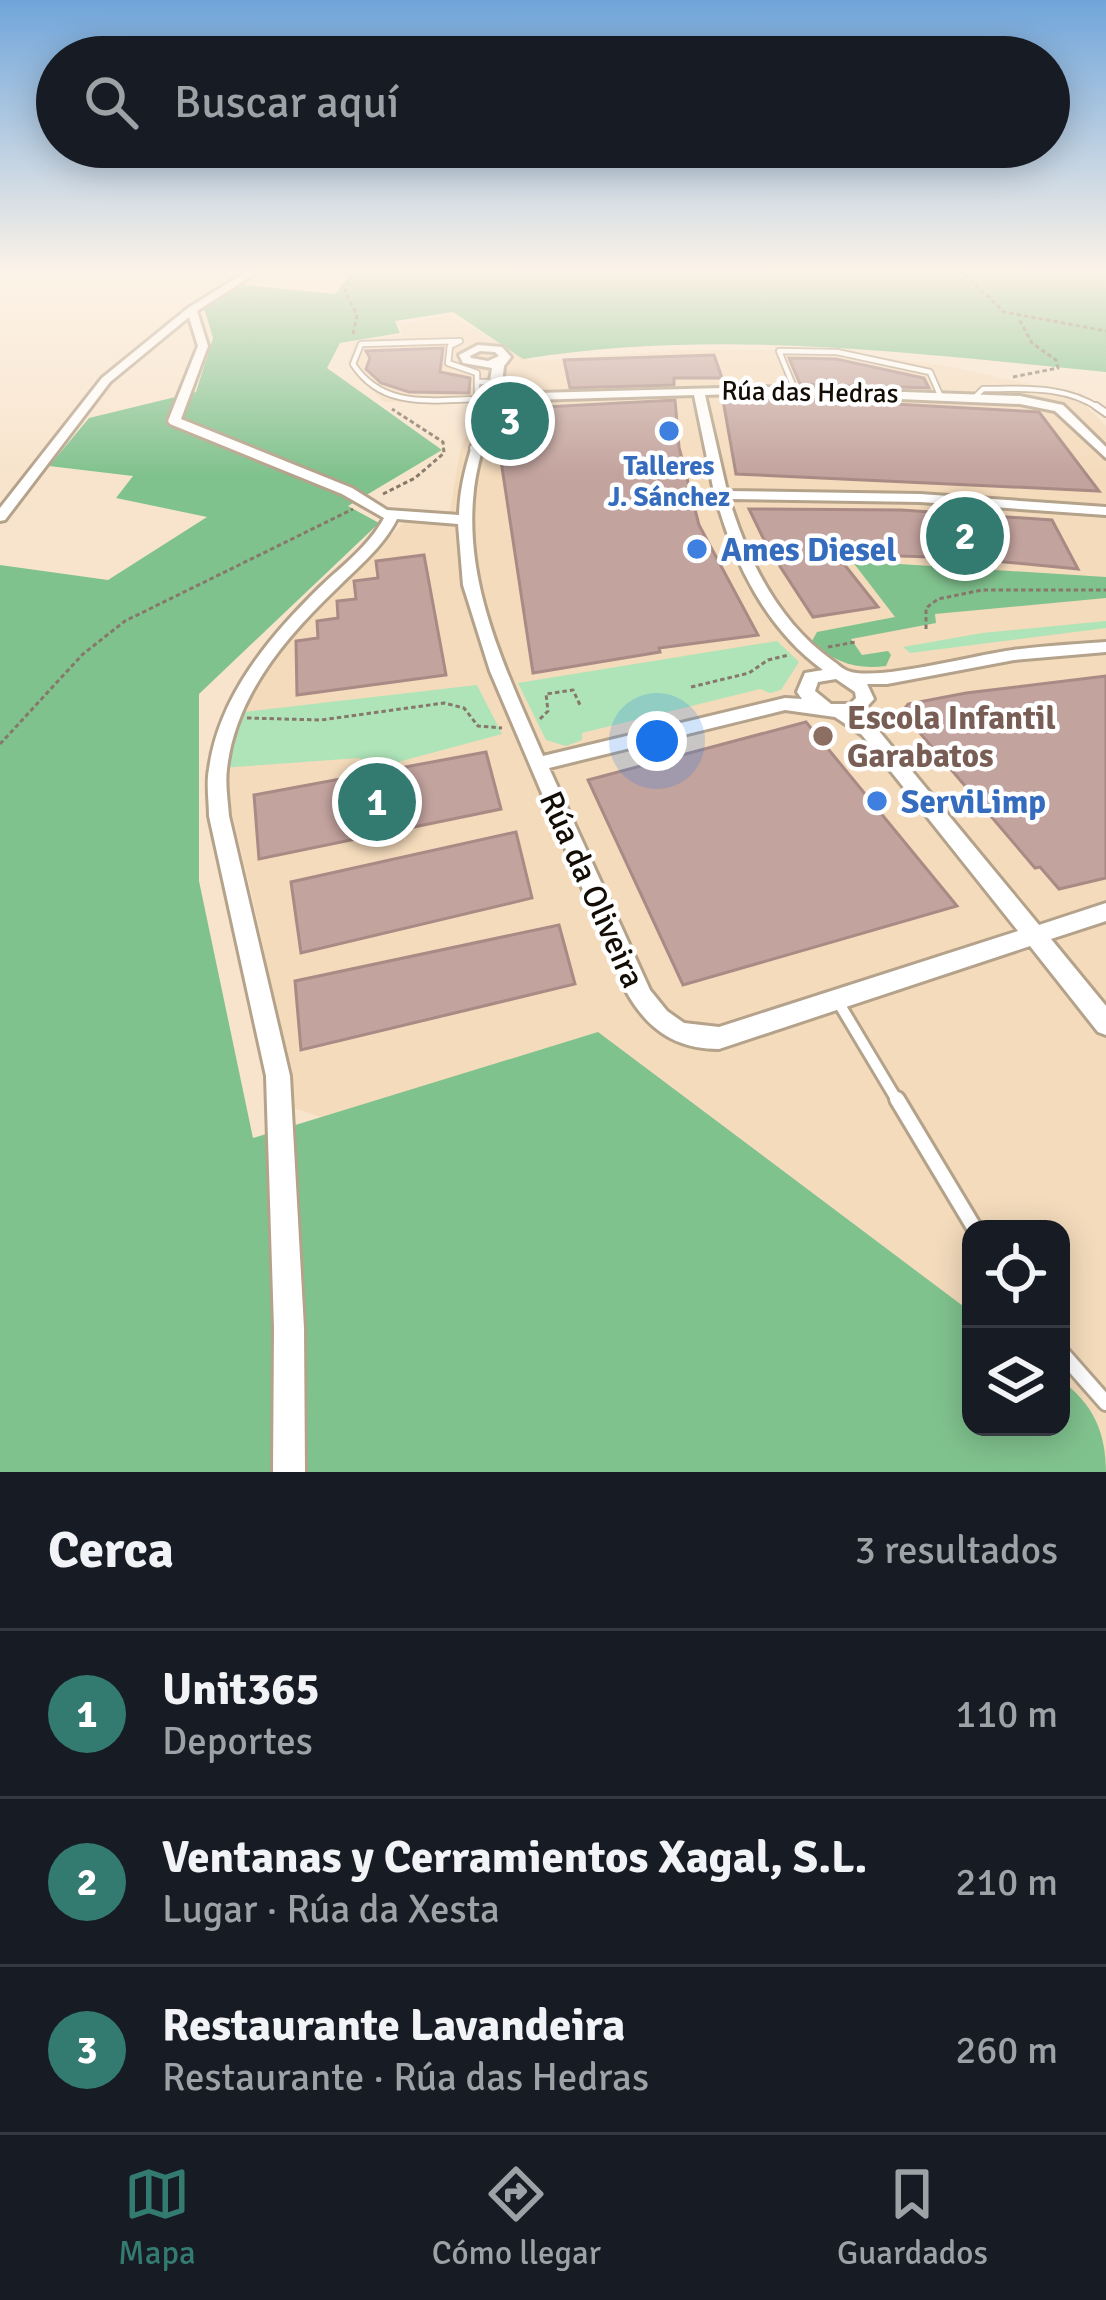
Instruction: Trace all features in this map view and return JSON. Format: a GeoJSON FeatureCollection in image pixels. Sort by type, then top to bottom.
{"type":"FeatureCollection","features":[{"type":"Feature","properties":{"kind":"street"},"geometry":{"type":"LineString","coordinates":[[0,517],[106,380],[158,338]]}},
{"type":"Feature","properties":{"kind":"street"},"geometry":{"type":"LineString","coordinates":[[200,338],[203,346],[174,421],[347,491],[392,517],[466,520]]}},
{"type":"Feature","properties":{"kind":"street","name":"Rúa das Hedras"},"geometry":{"type":"LineString","coordinates":[[491,377],[699,391],[795,390],[1037,401],[1059,408],[1106,454]]}},
{"type":"Feature","properties":{"kind":"street","name":"Rúa da Oliveira"},"geometry":{"type":"LineString","coordinates":[[491,377],[473,448],[466,520],[476,618],[634,984],[660,1023],[698,1039],[719,1038],[1106,912]]}},
{"type":"Feature","properties":{"kind":"street"},"geometry":{"type":"LineString","coordinates":[[699,391],[718,495],[749,564],[806,652],[846,675],[864,700],[868,730]]}},
{"type":"Feature","properties":{"kind":"street"},"geometry":{"type":"LineString","coordinates":[[718,495],[920,498],[1106,511]]}},
{"type":"Feature","properties":{"kind":"street"},"geometry":{"type":"LineString","coordinates":[[289,1472],[290,1328],[278,1076],[215,791],[217,755],[231,717],[275,644],[381,537],[392,517]]}},
{"type":"Feature","properties":{"kind":"street"},"geometry":{"type":"LineString","coordinates":[[785,704],[808,682],[846,675],[887,678],[1106,646]]}},
{"type":"Feature","properties":{"kind":"street"},"geometry":{"type":"LineString","coordinates":[[806,652],[809,697],[868,730],[1106,1024]]}},
{"type":"Feature","properties":{"kind":"street"},"geometry":{"type":"LineString","coordinates":[[538,764],[785,704],[831,709],[864,700],[887,678]]}},
{"type":"Feature","properties":{"kind":"lane"},"geometry":{"type":"LineString","coordinates":[[460,341],[451,346],[448,363],[491,377],[477,399],[387,399],[360,378],[353,364],[362,344],[460,341]]}},
{"type":"Feature","properties":{"kind":"lane"},"geometry":{"type":"LineString","coordinates":[[795,390],[779,351],[837,352],[930,372],[940,395]]}},
{"type":"Feature","properties":{"kind":"lane"},"geometry":{"type":"LineString","coordinates":[[975,397],[979,390],[995,389],[1066,393],[1106,413]]}},
{"type":"Feature","properties":{"kind":"lane"},"geometry":{"type":"LineString","coordinates":[[473,448],[496,448]]}},
{"type":"Feature","properties":{"kind":"lane"},"geometry":{"type":"LineString","coordinates":[[837,1000],[970,1220]]}},
{"type":"Feature","properties":{"kind":"lane"},"geometry":{"type":"LineString","coordinates":[[1070,1362],[1106,1403]]}},
{"type":"Feature","properties":{"kind":"path"},"geometry":{"type":"LineString","coordinates":[[995,389],[997,381],[1058,368],[1057,360],[1030,338]]}},
{"type":"Feature","properties":{"kind":"path"},"geometry":{"type":"LineString","coordinates":[[0,744],[83,655],[124,621],[366,503]]}},
{"type":"Feature","properties":{"kind":"path"},"geometry":{"type":"LineString","coordinates":[[926,629],[926,608],[938,597],[993,589],[1106,590]]}},
{"type":"Feature","properties":{"kind":"path"},"geometry":{"type":"LineString","coordinates":[[692,687],[749,673],[768,660],[856,642]]}},
{"type":"Feature","properties":{"kind":"path"},"geometry":{"type":"LineString","coordinates":[[532,722],[546,715],[546,694],[552,690],[574,690],[580,704]]}},
{"type":"Feature","properties":{"kind":"path"},"geometry":{"type":"LineString","coordinates":[[231,717],[320,720],[443,703],[464,708],[478,726],[504,728]]}},
{"type":"Feature","properties":{"kind":"shaded area"},"geometry":{"type":"Polygon","coordinates":[[[384,338],[490,338],[531,361],[682,350],[830,350],[953,367],[1075,394],[1106,426],[1106,1472],[892,1472],[717,1244],[293,1108],[260,930],[220,763],[267,664],[402,524],[450,511],[460,451],[478,402],[384,402],[347,364],[354,342],[384,338]]]}},
{"type":"Feature","properties":{"kind":"green space"},"geometry":{"type":"Polygon","coordinates":[[[213,338],[372,338],[340,343],[327,368],[442,450],[348,506],[379,523],[199,694],[199,881],[253,1138],[598,1032],[962,1305],[962,1436],[1070,1436],[1070,1388],[1096,1420],[1106,1472],[0,1472],[0,565],[108,580],[207,517],[116,498],[133,476],[49,466],[89,418],[196,392],[213,338]]]}},
{"type":"Feature","properties":{"kind":"green space"},"geometry":{"type":"Polygon","coordinates":[[[491,338],[1106,338],[1106,372],[814,347],[742,344],[597,350],[523,359],[491,338]]]}},
{"type":"Feature","properties":{"kind":"green space"},"geometry":{"type":"Polygon","coordinates":[[[852,561],[1106,577],[1106,598],[935,614],[936,623],[851,639],[862,655],[888,651],[891,655],[886,666],[865,667],[837,659],[812,641],[817,632],[895,617],[852,561]]]}},
{"type":"Feature","properties":{"kind":"green space"},"geometry":{"type":"Polygon","coordinates":[[[1106,621],[1106,628],[910,653],[903,647],[982,633],[1106,621]]]}},
{"type":"Feature","properties":{"kind":"green space"},"geometry":{"type":"Polygon","coordinates":[[[777,641],[799,662],[781,690],[760,689],[582,733],[582,740],[566,746],[546,740],[518,683],[777,641]]]}},
{"type":"Feature","properties":{"kind":"green space"},"geometry":{"type":"Polygon","coordinates":[[[477,685],[502,734],[376,768],[359,758],[221,768],[244,712],[477,685]]]}},
{"type":"Feature","properties":{"kind":"building"},"geometry":{"type":"Polygon","coordinates":[[[443,348],[440,372],[470,378],[469,393],[409,392],[381,383],[366,369],[370,358],[366,351],[443,348]]]}},
{"type":"Feature","properties":{"kind":"building"},"geometry":{"type":"Polygon","coordinates":[[[714,355],[722,378],[674,378],[674,385],[570,388],[564,360],[714,355]]]}},
{"type":"Feature","properties":{"kind":"building"},"geometry":{"type":"Polygon","coordinates":[[[789,358],[836,359],[924,378],[929,388],[800,384],[789,358]]]}},
{"type":"Feature","properties":{"kind":"building"},"geometry":{"type":"Polygon","coordinates":[[[801,399],[1039,412],[1099,491],[736,474],[723,400],[801,399]]]}},
{"type":"Feature","properties":{"kind":"building"},"geometry":{"type":"Polygon","coordinates":[[[675,400],[679,447],[699,525],[758,635],[659,648],[660,652],[533,673],[500,454],[507,409],[675,400]]]}},
{"type":"Feature","properties":{"kind":"building"},"geometry":{"type":"Polygon","coordinates":[[[749,509],[901,510],[1052,520],[1078,569],[963,558],[836,554],[878,607],[813,617],[749,509]]]}},
{"type":"Feature","properties":{"kind":"building"},"geometry":{"type":"Polygon","coordinates":[[[424,555],[446,675],[297,695],[296,641],[318,638],[317,621],[338,618],[337,601],[356,599],[354,581],[378,578],[376,561],[424,555]]]}},
{"type":"Feature","properties":{"kind":"building"},"geometry":{"type":"Polygon","coordinates":[[[1106,676],[1106,878],[1059,889],[1040,867],[1035,868],[902,712],[908,704],[966,693],[1106,676]]]}},
{"type":"Feature","properties":{"kind":"building"},"geometry":{"type":"Polygon","coordinates":[[[806,722],[957,906],[683,985],[588,780],[806,722]]]}},
{"type":"Feature","properties":{"kind":"building"},"geometry":{"type":"Polygon","coordinates":[[[486,752],[501,809],[259,859],[254,795],[486,752]]]}},
{"type":"Feature","properties":{"kind":"building"},"geometry":{"type":"Polygon","coordinates":[[[516,832],[532,898],[301,953],[291,882],[516,832]]]}},
{"type":"Feature","properties":{"kind":"building"},"geometry":{"type":"Polygon","coordinates":[[[559,925],[575,984],[301,1050],[295,981],[559,925]]]}},
{"type":"Feature","properties":{"kind":"place","name":"Restaurante Lavandeira"},"geometry":{"type":"Point","coordinates":[510,421]}},
{"type":"Feature","properties":{"kind":"place","name":"Talleres J. Sánchez"},"geometry":{"type":"Point","coordinates":[669,431]}},
{"type":"Feature","properties":{"kind":"place","name":"Ventanas y Cerramientos Xagal, S.L."},"geometry":{"type":"Point","coordinates":[965,536]}},
{"type":"Feature","properties":{"kind":"place","name":"Ames Diesel"},"geometry":{"type":"Point","coordinates":[697,549]}},
{"type":"Feature","properties":{"kind":"place","name":"Escola Infantil Garabatos"},"geometry":{"type":"Point","coordinates":[823,736]}},
{"type":"Feature","properties":{"kind":"place","name":"ServiLimp"},"geometry":{"type":"Point","coordinates":[877,801]}},
{"type":"Feature","properties":{"kind":"place","name":"Unit365"},"geometry":{"type":"Point","coordinates":[377,802]}}]}
